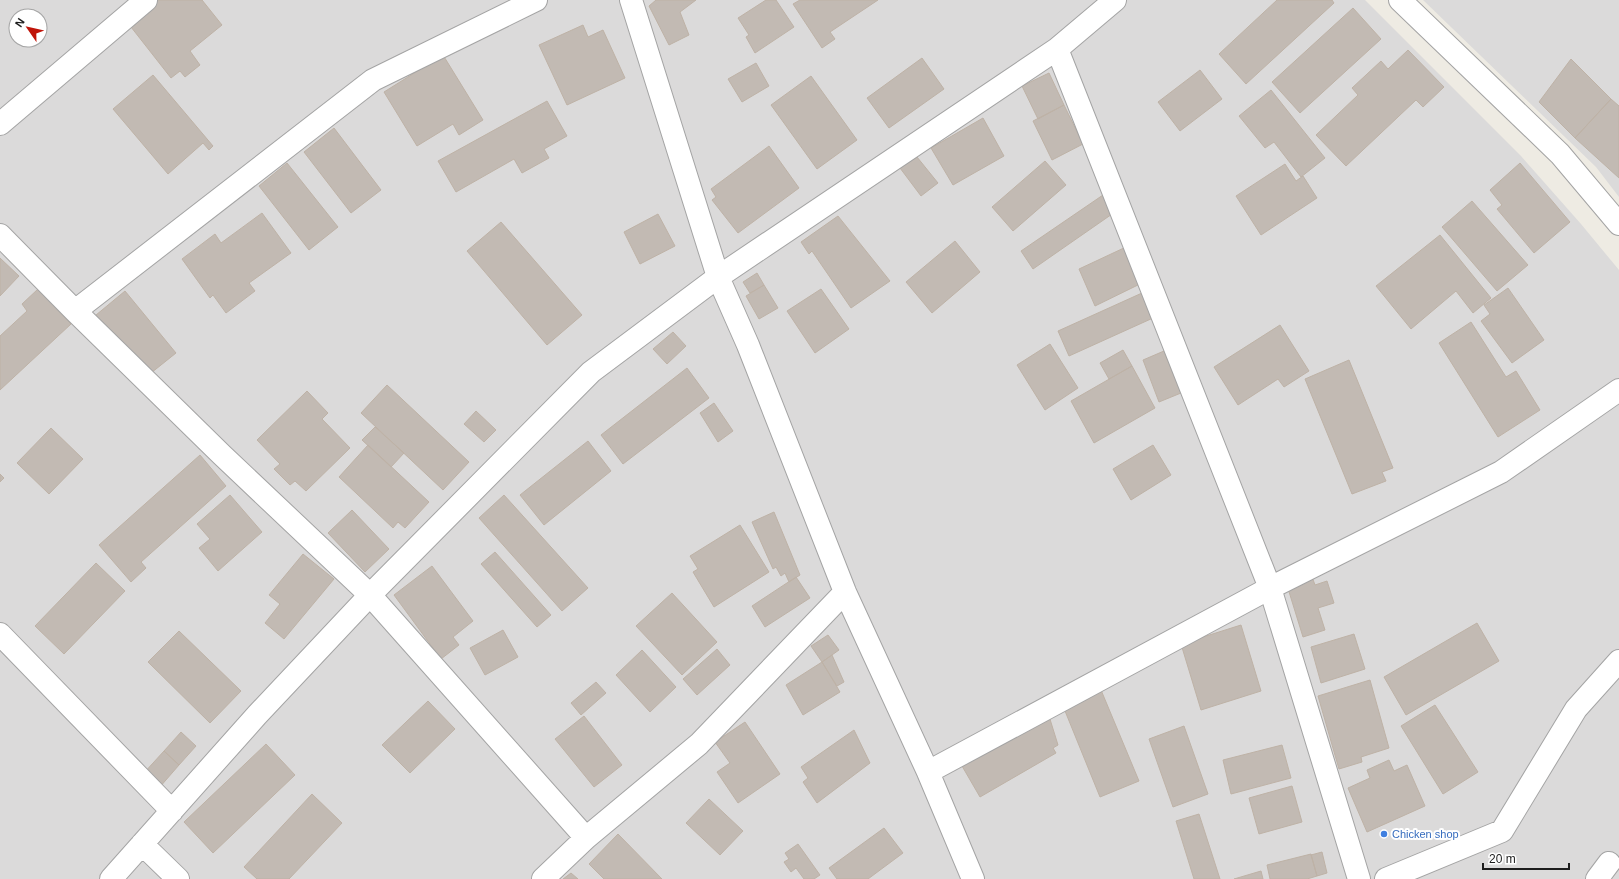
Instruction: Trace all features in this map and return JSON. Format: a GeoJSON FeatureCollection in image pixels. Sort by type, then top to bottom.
{"type":"FeatureCollection","features":[{"type":"Feature","properties":{"kind":"street"},"geometry":{"type":"LineString","coordinates":[[0,124],[146,0]]}},
{"type":"Feature","properties":{"kind":"street"},"geometry":{"type":"LineString","coordinates":[[75,311],[373,80],[536,0]]}},
{"type":"Feature","properties":{"kind":"street"},"geometry":{"type":"LineString","coordinates":[[111,879],[257,715],[370,594],[591,372],[718,277],[1057,49],[1116,0]]}},
{"type":"Feature","properties":{"kind":"street"},"geometry":{"type":"LineString","coordinates":[[1400,0],[1560,154],[1619,224]]}},
{"type":"Feature","properties":{"kind":"street"},"geometry":{"type":"LineString","coordinates":[[633,1],[718,277],[748,345],[845,592],[928,772],[973,879]]}},
{"type":"Feature","properties":{"kind":"street"},"geometry":{"type":"LineString","coordinates":[[1057,49],[1270,588],[1359,879]]}},
{"type":"Feature","properties":{"kind":"street"},"geometry":{"type":"LineString","coordinates":[[0,235],[222,455],[370,594],[586,838]]}},
{"type":"Feature","properties":{"kind":"street"},"geometry":{"type":"LineString","coordinates":[[928,772],[1270,588],[1501,472],[1619,390]]}},
{"type":"Feature","properties":{"kind":"street"},"geometry":{"type":"LineString","coordinates":[[543,879],[586,838],[699,744],[845,592]]}},
{"type":"Feature","properties":{"kind":"street"},"geometry":{"type":"LineString","coordinates":[[0,634],[172,811]]}},
{"type":"Feature","properties":{"kind":"street"},"geometry":{"type":"LineString","coordinates":[[1386,879],[1502,831],[1576,709],[1619,661]]}},
{"type":"Feature","properties":{"kind":"street"},"geometry":{"type":"LineString","coordinates":[[142,844],[178,879]]}},
{"type":"Feature","properties":{"kind":"shaded area"},"geometry":{"type":"Polygon","coordinates":[[[0,0],[1365,0],[1521,156],[1619,270],[1619,879],[0,879],[0,0]]]}},
{"type":"Feature","properties":{"kind":"shaded area"},"geometry":{"type":"Polygon","coordinates":[[[1423,0],[1619,0],[1619,197],[1596,167],[1423,0]]]}},
{"type":"Feature","properties":{"kind":"building"},"geometry":{"type":"Polygon","coordinates":[[[151,0],[202,0],[222,25],[190,51],[200,65],[185,77],[180,71],[171,78],[131,27],[148,13],[143,6],[151,0]]]}},
{"type":"Feature","properties":{"kind":"building"},"geometry":{"type":"Polygon","coordinates":[[[656,0],[696,0],[680,12],[689,35],[669,45],[649,6],[656,0]]]}},
{"type":"Feature","properties":{"kind":"building"},"geometry":{"type":"Polygon","coordinates":[[[766,0],[776,0],[794,27],[755,53],[746,37],[749,35],[738,18],[766,0]]]}},
{"type":"Feature","properties":{"kind":"building"},"geometry":{"type":"Polygon","coordinates":[[[800,0],[878,0],[830,32],[835,39],[822,48],[793,4],[800,0]]]}},
{"type":"Feature","properties":{"kind":"building"},"geometry":{"type":"Polygon","coordinates":[[[1277,0],[1332,0],[1334,3],[1246,84],[1219,54],[1277,0]]]}},
{"type":"Feature","properties":{"kind":"building"},"geometry":{"type":"Polygon","coordinates":[[[1353,8],[1381,39],[1300,113],[1272,82],[1353,8]]]}},
{"type":"Feature","properties":{"kind":"building"},"geometry":{"type":"Polygon","coordinates":[[[583,25],[588,37],[603,30],[625,78],[567,105],[539,45],[583,25]]]}},
{"type":"Feature","properties":{"kind":"building"},"geometry":{"type":"Polygon","coordinates":[[[1408,50],[1444,87],[1423,107],[1416,100],[1346,166],[1316,135],[1358,95],[1352,88],[1381,61],[1388,69],[1408,50]]]}},
{"type":"Feature","properties":{"kind":"building"},"geometry":{"type":"Polygon","coordinates":[[[443,55],[483,120],[459,135],[453,124],[417,146],[384,92],[443,55]]]}},
{"type":"Feature","properties":{"kind":"building"},"geometry":{"type":"Polygon","coordinates":[[[922,58],[944,89],[889,128],[867,98],[922,58]]]}},
{"type":"Feature","properties":{"kind":"building"},"geometry":{"type":"Polygon","coordinates":[[[1571,59],[1611,99],[1575,138],[1539,102],[1571,59]]]}},
{"type":"Feature","properties":{"kind":"building"},"geometry":{"type":"Polygon","coordinates":[[[756,63],[769,86],[742,102],[728,79],[756,63]]]}},
{"type":"Feature","properties":{"kind":"building"},"geometry":{"type":"Polygon","coordinates":[[[1200,70],[1222,99],[1180,131],[1158,102],[1200,70]]]}},
{"type":"Feature","properties":{"kind":"building"},"geometry":{"type":"Polygon","coordinates":[[[1049,73],[1064,105],[1038,119],[1022,86],[1049,73]]]}},
{"type":"Feature","properties":{"kind":"building"},"geometry":{"type":"Polygon","coordinates":[[[153,75],[213,146],[209,150],[203,143],[168,174],[113,109],[153,75]]]}},
{"type":"Feature","properties":{"kind":"building"},"geometry":{"type":"Polygon","coordinates":[[[811,76],[857,140],[817,169],[771,105],[811,76]]]}},
{"type":"Feature","properties":{"kind":"building"},"geometry":{"type":"Polygon","coordinates":[[[1271,90],[1325,158],[1301,177],[1274,142],[1265,148],[1239,116],[1271,90]]]}},
{"type":"Feature","properties":{"kind":"building"},"geometry":{"type":"Polygon","coordinates":[[[1611,99],[1619,106],[1619,178],[1575,138],[1611,99]]]}},
{"type":"Feature","properties":{"kind":"building"},"geometry":{"type":"Polygon","coordinates":[[[547,101],[567,136],[544,149],[549,158],[522,173],[514,159],[456,192],[438,161],[547,101]]]}},
{"type":"Feature","properties":{"kind":"building"},"geometry":{"type":"Polygon","coordinates":[[[1064,105],[1083,144],[1052,160],[1033,121],[1064,105]]]}},
{"type":"Feature","properties":{"kind":"building"},"geometry":{"type":"Polygon","coordinates":[[[983,118],[1004,156],[953,185],[931,148],[983,118]]]}},
{"type":"Feature","properties":{"kind":"building"},"geometry":{"type":"Polygon","coordinates":[[[334,128],[381,190],[351,213],[304,152],[334,128]]]}},
{"type":"Feature","properties":{"kind":"building"},"geometry":{"type":"Polygon","coordinates":[[[769,146],[799,188],[738,233],[712,200],[716,197],[711,189],[769,146]]]}},
{"type":"Feature","properties":{"kind":"building"},"geometry":{"type":"Polygon","coordinates":[[[917,157],[938,183],[921,196],[900,168],[917,157]]]}},
{"type":"Feature","properties":{"kind":"building"},"geometry":{"type":"Polygon","coordinates":[[[1045,161],[1066,185],[1013,231],[992,207],[1045,161]]]}},
{"type":"Feature","properties":{"kind":"building"},"geometry":{"type":"Polygon","coordinates":[[[287,163],[338,227],[309,250],[259,186],[287,163]]]}},
{"type":"Feature","properties":{"kind":"building"},"geometry":{"type":"Polygon","coordinates":[[[1520,163],[1570,222],[1534,253],[1497,209],[1502,205],[1490,190],[1520,163]]]}},
{"type":"Feature","properties":{"kind":"building"},"geometry":{"type":"Polygon","coordinates":[[[1285,164],[1296,181],[1303,176],[1317,198],[1261,235],[1236,196],[1285,164]]]}},
{"type":"Feature","properties":{"kind":"building"},"geometry":{"type":"Polygon","coordinates":[[[1103,195],[1115,212],[1033,269],[1021,251],[1103,195]]]}},
{"type":"Feature","properties":{"kind":"building"},"geometry":{"type":"Polygon","coordinates":[[[1472,201],[1528,265],[1497,291],[1442,227],[1472,201]]]}},
{"type":"Feature","properties":{"kind":"building"},"geometry":{"type":"Polygon","coordinates":[[[262,213],[291,253],[249,283],[255,291],[226,313],[213,295],[210,298],[182,259],[215,234],[221,243],[262,213]]]}},
{"type":"Feature","properties":{"kind":"building"},"geometry":{"type":"Polygon","coordinates":[[[658,214],[675,246],[640,264],[624,232],[658,214]]]}},
{"type":"Feature","properties":{"kind":"building"},"geometry":{"type":"Polygon","coordinates":[[[838,216],[890,281],[851,308],[812,251],[809,254],[801,242],[838,216]]]}},
{"type":"Feature","properties":{"kind":"building"},"geometry":{"type":"Polygon","coordinates":[[[501,222],[582,315],[547,345],[467,251],[501,222]]]}},
{"type":"Feature","properties":{"kind":"building"},"geometry":{"type":"Polygon","coordinates":[[[1440,235],[1491,298],[1473,313],[1456,291],[1411,329],[1376,286],[1440,235]]]}},
{"type":"Feature","properties":{"kind":"building"},"geometry":{"type":"Polygon","coordinates":[[[955,241],[980,272],[932,313],[906,282],[955,241]]]}},
{"type":"Feature","properties":{"kind":"building"},"geometry":{"type":"Polygon","coordinates":[[[1126,247],[1142,283],[1095,306],[1079,269],[1126,247]]]}},
{"type":"Feature","properties":{"kind":"building"},"geometry":{"type":"Polygon","coordinates":[[[0,258],[19,276],[0,296],[0,258]]]}},
{"type":"Feature","properties":{"kind":"building"},"geometry":{"type":"Polygon","coordinates":[[[757,273],[764,285],[750,293],[743,282],[757,273]]]}},
{"type":"Feature","properties":{"kind":"building"},"geometry":{"type":"Polygon","coordinates":[[[764,285],[778,308],[759,319],[746,296],[764,285]]]}},
{"type":"Feature","properties":{"kind":"building"},"geometry":{"type":"Polygon","coordinates":[[[1508,288],[1544,340],[1512,363],[1481,321],[1490,314],[1484,305],[1508,288]]]}},
{"type":"Feature","properties":{"kind":"building"},"geometry":{"type":"Polygon","coordinates":[[[38,289],[71,324],[0,390],[0,336],[27,311],[22,304],[38,289]]]}},
{"type":"Feature","properties":{"kind":"building"},"geometry":{"type":"Polygon","coordinates":[[[821,289],[849,329],[815,353],[787,311],[821,289]]]}},
{"type":"Feature","properties":{"kind":"building"},"geometry":{"type":"Polygon","coordinates":[[[125,291],[176,353],[146,377],[90,320],[125,291]]]}},
{"type":"Feature","properties":{"kind":"building"},"geometry":{"type":"Polygon","coordinates":[[[1142,293],[1153,318],[1069,356],[1058,331],[1142,293]]]}},
{"type":"Feature","properties":{"kind":"building"},"geometry":{"type":"Polygon","coordinates":[[[1471,322],[1506,377],[1516,371],[1540,410],[1498,437],[1439,343],[1471,322]]]}},
{"type":"Feature","properties":{"kind":"building"},"geometry":{"type":"Polygon","coordinates":[[[1280,325],[1309,371],[1284,387],[1278,379],[1238,405],[1214,367],[1280,325]]]}},
{"type":"Feature","properties":{"kind":"building"},"geometry":{"type":"Polygon","coordinates":[[[673,332],[686,346],[667,364],[653,349],[673,332]]]}},
{"type":"Feature","properties":{"kind":"building"},"geometry":{"type":"Polygon","coordinates":[[[1050,344],[1078,388],[1045,410],[1017,365],[1050,344]]]}},
{"type":"Feature","properties":{"kind":"building"},"geometry":{"type":"Polygon","coordinates":[[[1123,350],[1132,366],[1109,379],[1100,363],[1123,350]]]}},
{"type":"Feature","properties":{"kind":"building"},"geometry":{"type":"Polygon","coordinates":[[[1164,351],[1181,393],[1159,402],[1143,360],[1164,351]]]}},
{"type":"Feature","properties":{"kind":"building"},"geometry":{"type":"Polygon","coordinates":[[[1349,360],[1393,468],[1382,472],[1386,481],[1352,494],[1305,379],[1349,360]]]}},
{"type":"Feature","properties":{"kind":"building"},"geometry":{"type":"Polygon","coordinates":[[[1132,366],[1155,408],[1094,443],[1071,401],[1132,366]]]}},
{"type":"Feature","properties":{"kind":"building"},"geometry":{"type":"Polygon","coordinates":[[[687,368],[709,398],[623,464],[601,435],[687,368]]]}},
{"type":"Feature","properties":{"kind":"building"},"geometry":{"type":"Polygon","coordinates":[[[387,385],[469,462],[443,490],[361,413],[387,385]]]}},
{"type":"Feature","properties":{"kind":"building"},"geometry":{"type":"Polygon","coordinates":[[[307,391],[328,413],[322,419],[350,448],[306,491],[295,481],[290,485],[274,469],[280,464],[257,440],[307,391]]]}},
{"type":"Feature","properties":{"kind":"building"},"geometry":{"type":"Polygon","coordinates":[[[714,403],[733,431],[718,442],[700,413],[714,403]]]}},
{"type":"Feature","properties":{"kind":"building"},"geometry":{"type":"Polygon","coordinates":[[[476,411],[496,430],[484,442],[464,424],[476,411]]]}},
{"type":"Feature","properties":{"kind":"building"},"geometry":{"type":"Polygon","coordinates":[[[375,427],[404,453],[391,467],[362,440],[375,427]]]}},
{"type":"Feature","properties":{"kind":"building"},"geometry":{"type":"Polygon","coordinates":[[[51,428],[83,459],[49,494],[17,463],[51,428]]]}},
{"type":"Feature","properties":{"kind":"building"},"geometry":{"type":"Polygon","coordinates":[[[588,441],[611,471],[544,525],[520,495],[588,441]]]}},
{"type":"Feature","properties":{"kind":"building"},"geometry":{"type":"Polygon","coordinates":[[[368,445],[429,502],[405,528],[398,522],[393,528],[339,477],[368,445]]]}},
{"type":"Feature","properties":{"kind":"building"},"geometry":{"type":"Polygon","coordinates":[[[1153,445],[1171,475],[1131,500],[1113,469],[1153,445]]]}},
{"type":"Feature","properties":{"kind":"building"},"geometry":{"type":"Polygon","coordinates":[[[200,455],[226,486],[141,562],[146,568],[131,582],[99,545],[200,455]]]}},
{"type":"Feature","properties":{"kind":"building"},"geometry":{"type":"Polygon","coordinates":[[[0,474],[4,478],[0,482],[0,474]]]}},
{"type":"Feature","properties":{"kind":"building"},"geometry":{"type":"Polygon","coordinates":[[[230,495],[262,532],[218,571],[199,548],[210,539],[197,524],[230,495]]]}},
{"type":"Feature","properties":{"kind":"building"},"geometry":{"type":"Polygon","coordinates":[[[504,495],[588,588],[562,611],[479,518],[504,495]]]}},
{"type":"Feature","properties":{"kind":"building"},"geometry":{"type":"Polygon","coordinates":[[[352,510],[389,549],[365,572],[328,533],[352,510]]]}},
{"type":"Feature","properties":{"kind":"building"},"geometry":{"type":"Polygon","coordinates":[[[774,512],[800,575],[789,582],[785,573],[781,576],[776,567],[773,569],[752,522],[774,512]]]}},
{"type":"Feature","properties":{"kind":"building"},"geometry":{"type":"Polygon","coordinates":[[[740,525],[769,572],[714,607],[693,572],[698,569],[690,556],[740,525]]]}},
{"type":"Feature","properties":{"kind":"building"},"geometry":{"type":"Polygon","coordinates":[[[495,552],[551,615],[537,627],[481,564],[495,552]]]}},
{"type":"Feature","properties":{"kind":"building"},"geometry":{"type":"Polygon","coordinates":[[[303,554],[334,579],[284,639],[265,623],[280,604],[269,595],[303,554]]]}},
{"type":"Feature","properties":{"kind":"building"},"geometry":{"type":"Polygon","coordinates":[[[96,563],[125,591],[64,654],[35,626],[96,563]]]}},
{"type":"Feature","properties":{"kind":"building"},"geometry":{"type":"Polygon","coordinates":[[[432,566],[473,621],[453,637],[459,645],[441,659],[394,595],[432,566]]]}},
{"type":"Feature","properties":{"kind":"building"},"geometry":{"type":"Polygon","coordinates":[[[1311,574],[1315,585],[1327,581],[1334,603],[1318,608],[1325,630],[1303,637],[1286,582],[1311,574]]]}},
{"type":"Feature","properties":{"kind":"building"},"geometry":{"type":"Polygon","coordinates":[[[796,577],[810,598],[765,627],[752,606],[796,577]]]}},
{"type":"Feature","properties":{"kind":"building"},"geometry":{"type":"Polygon","coordinates":[[[672,593],[717,642],[682,675],[636,626],[672,593]]]}},
{"type":"Feature","properties":{"kind":"building"},"geometry":{"type":"Polygon","coordinates":[[[1477,623],[1499,661],[1406,715],[1384,677],[1477,623]]]}},
{"type":"Feature","properties":{"kind":"building"},"geometry":{"type":"Polygon","coordinates":[[[1241,625],[1261,691],[1201,710],[1181,644],[1241,625]]]}},
{"type":"Feature","properties":{"kind":"building"},"geometry":{"type":"Polygon","coordinates":[[[503,630],[518,657],[485,675],[470,648],[503,630]]]}},
{"type":"Feature","properties":{"kind":"building"},"geometry":{"type":"Polygon","coordinates":[[[179,631],[241,691],[210,723],[148,662],[179,631]]]}},
{"type":"Feature","properties":{"kind":"building"},"geometry":{"type":"Polygon","coordinates":[[[1354,634],[1365,669],[1321,683],[1311,647],[1354,634]]]}},
{"type":"Feature","properties":{"kind":"building"},"geometry":{"type":"Polygon","coordinates":[[[828,635],[839,650],[822,662],[811,646],[828,635]]]}},
{"type":"Feature","properties":{"kind":"building"},"geometry":{"type":"Polygon","coordinates":[[[717,649],[730,665],[697,695],[683,679],[717,649]]]}},
{"type":"Feature","properties":{"kind":"building"},"geometry":{"type":"Polygon","coordinates":[[[642,650],[676,687],[650,712],[616,675],[642,650]]]}},
{"type":"Feature","properties":{"kind":"building"},"geometry":{"type":"Polygon","coordinates":[[[832,655],[844,682],[837,686],[822,662],[832,655]]]}},
{"type":"Feature","properties":{"kind":"building"},"geometry":{"type":"Polygon","coordinates":[[[822,662],[840,692],[803,715],[786,685],[822,662]]]}},
{"type":"Feature","properties":{"kind":"building"},"geometry":{"type":"Polygon","coordinates":[[[1370,680],[1389,748],[1361,757],[1362,762],[1339,769],[1318,696],[1370,680]]]}},
{"type":"Feature","properties":{"kind":"building"},"geometry":{"type":"Polygon","coordinates":[[[596,682],[606,693],[581,715],[571,703],[596,682]]]}},
{"type":"Feature","properties":{"kind":"building"},"geometry":{"type":"Polygon","coordinates":[[[1101,690],[1139,781],[1100,797],[1063,706],[1101,690]]]}},
{"type":"Feature","properties":{"kind":"building"},"geometry":{"type":"Polygon","coordinates":[[[428,701],[455,729],[410,773],[382,745],[428,701]]]}},
{"type":"Feature","properties":{"kind":"building"},"geometry":{"type":"Polygon","coordinates":[[[1435,705],[1478,772],[1443,794],[1401,726],[1435,705]]]}},
{"type":"Feature","properties":{"kind":"building"},"geometry":{"type":"Polygon","coordinates":[[[584,716],[622,765],[594,787],[555,739],[584,716]]]}},
{"type":"Feature","properties":{"kind":"building"},"geometry":{"type":"Polygon","coordinates":[[[1049,716],[1058,745],[1053,748],[1056,753],[980,797],[962,766],[1049,716]]]}},
{"type":"Feature","properties":{"kind":"building"},"geometry":{"type":"Polygon","coordinates":[[[745,722],[780,774],[738,803],[717,772],[730,763],[715,742],[745,722]]]}},
{"type":"Feature","properties":{"kind":"building"},"geometry":{"type":"Polygon","coordinates":[[[1184,726],[1208,794],[1173,807],[1149,739],[1184,726]]]}},
{"type":"Feature","properties":{"kind":"building"},"geometry":{"type":"Polygon","coordinates":[[[854,730],[870,763],[817,803],[803,782],[808,778],[801,767],[854,730]]]}},
{"type":"Feature","properties":{"kind":"building"},"geometry":{"type":"Polygon","coordinates":[[[181,732],[196,746],[179,765],[164,751],[181,732]]]}},
{"type":"Feature","properties":{"kind":"building"},"geometry":{"type":"Polygon","coordinates":[[[266,744],[295,775],[213,853],[184,822],[266,744]]]}},
{"type":"Feature","properties":{"kind":"building"},"geometry":{"type":"Polygon","coordinates":[[[1282,745],[1291,778],[1231,794],[1223,760],[1282,745]]]}},
{"type":"Feature","properties":{"kind":"building"},"geometry":{"type":"Polygon","coordinates":[[[164,751],[179,765],[159,788],[143,774],[164,751]]]}},
{"type":"Feature","properties":{"kind":"building"},"geometry":{"type":"Polygon","coordinates":[[[1389,760],[1394,771],[1407,765],[1425,806],[1367,832],[1348,788],[1370,778],[1367,770],[1389,760]]]}},
{"type":"Feature","properties":{"kind":"building"},"geometry":{"type":"Polygon","coordinates":[[[1292,786],[1302,822],[1259,834],[1249,798],[1292,786]]]}},
{"type":"Feature","properties":{"kind":"building"},"geometry":{"type":"Polygon","coordinates":[[[312,794],[342,823],[289,879],[257,879],[244,867],[312,794]]]}},
{"type":"Feature","properties":{"kind":"building"},"geometry":{"type":"Polygon","coordinates":[[[709,799],[743,831],[720,855],[686,823],[709,799]]]}},
{"type":"Feature","properties":{"kind":"building"},"geometry":{"type":"Polygon","coordinates":[[[1199,814],[1220,879],[1194,879],[1176,821],[1199,814]]]}},
{"type":"Feature","properties":{"kind":"building"},"geometry":{"type":"Polygon","coordinates":[[[884,828],[903,853],[868,879],[837,879],[829,868],[884,828]]]}},
{"type":"Feature","properties":{"kind":"building"},"geometry":{"type":"Polygon","coordinates":[[[618,834],[662,879],[604,879],[589,864],[618,834]]]}},
{"type":"Feature","properties":{"kind":"building"},"geometry":{"type":"Polygon","coordinates":[[[798,844],[820,875],[814,879],[804,879],[796,868],[791,872],[784,862],[789,859],[785,853],[798,844]]]}},
{"type":"Feature","properties":{"kind":"building"},"geometry":{"type":"Polygon","coordinates":[[[1322,852],[1327,873],[1317,876],[1311,855],[1322,852]]]}},
{"type":"Feature","properties":{"kind":"building"},"geometry":{"type":"Polygon","coordinates":[[[1311,854],[1317,876],[1307,879],[1270,879],[1267,865],[1311,854]]]}},
{"type":"Feature","properties":{"kind":"building"},"geometry":{"type":"Polygon","coordinates":[[[1261,871],[1263,879],[1234,879],[1261,871]]]}},
{"type":"Feature","properties":{"kind":"building"},"geometry":{"type":"Polygon","coordinates":[[[571,873],[578,879],[563,879],[571,873]]]}},
{"type":"Feature","properties":{"kind":"place","name":"Chicken shop"},"geometry":{"type":"Point","coordinates":[1384,834]}}]}
